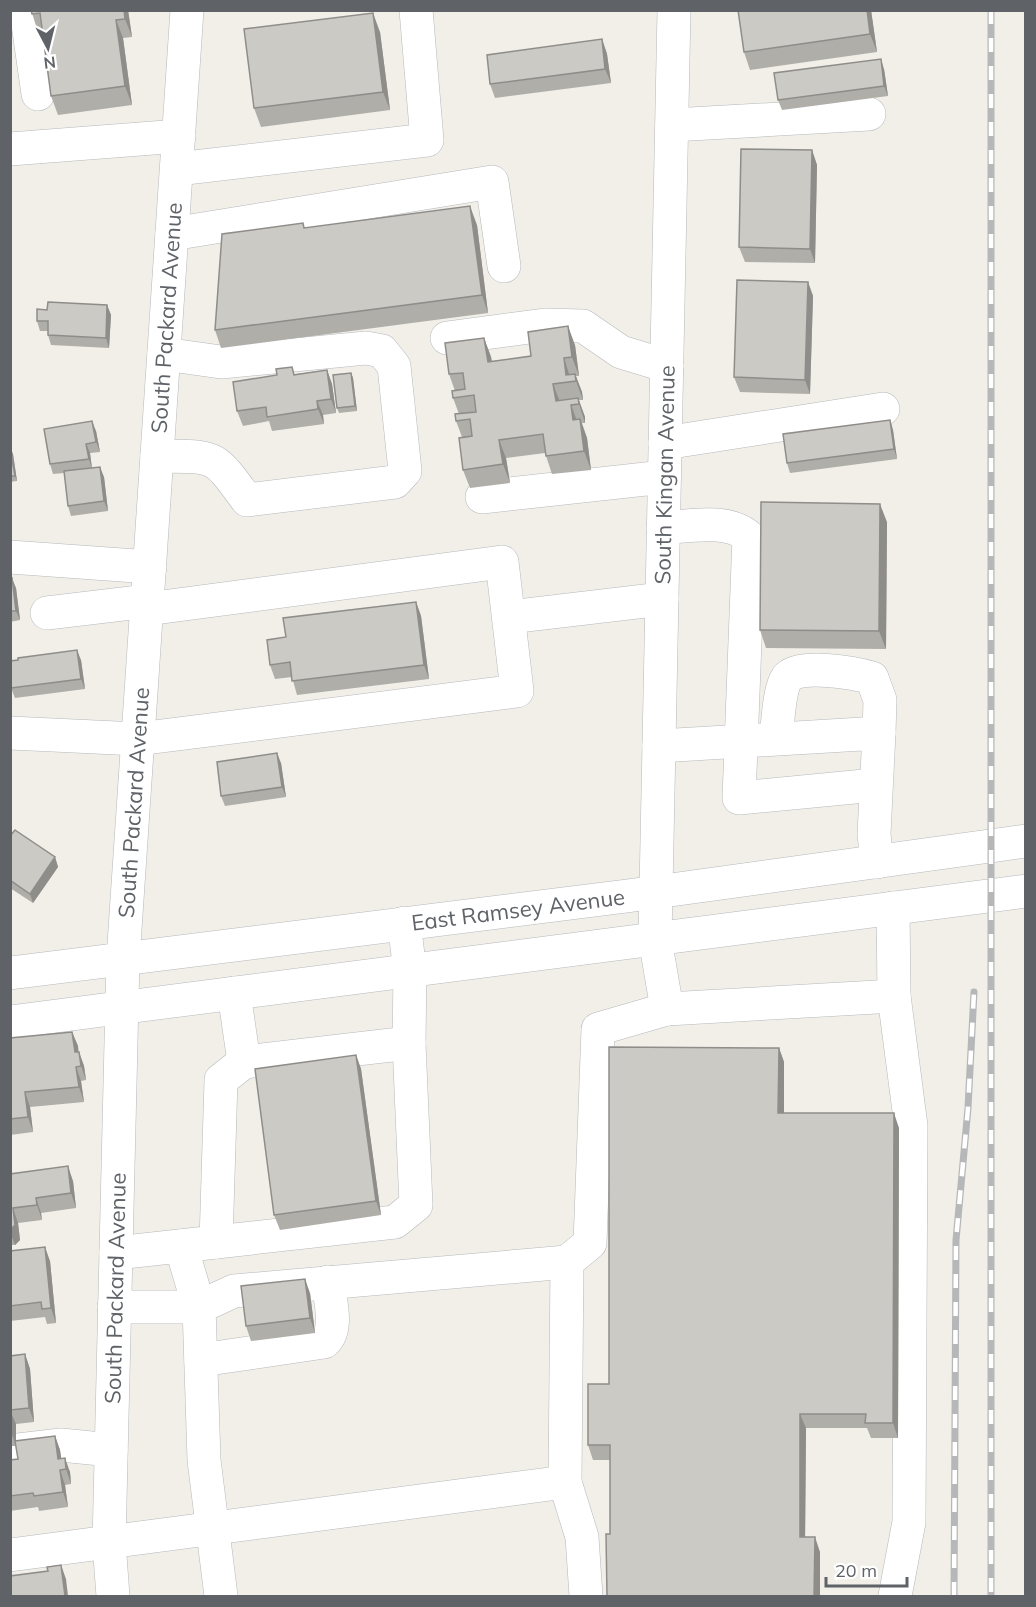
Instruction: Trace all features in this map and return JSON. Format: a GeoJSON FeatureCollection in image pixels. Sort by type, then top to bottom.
{"type":"FeatureCollection","features":[{"type":"Feature","properties":{"kind":"street"},"geometry":{"type":"LineString","coordinates":[[26,10],[38,94]]}},
{"type":"Feature","properties":{"kind":"street","name":"South Packard Avenue"},"geometry":{"type":"LineString","coordinates":[[112,1596],[109,1543],[123,959],[187,10]]}},
{"type":"Feature","properties":{"kind":"street"},"geometry":{"type":"LineString","coordinates":[[177,169],[427,140],[416,10]]}},
{"type":"Feature","properties":{"kind":"street","name":"South Kingan Avenue"},"geometry":{"type":"LineString","coordinates":[[667,1009],[655,939],[655,892],[674,10]]}},
{"type":"Feature","properties":{"kind":"street"},"geometry":{"type":"LineString","coordinates":[[672,125],[869,114]]}},
{"type":"Feature","properties":{"kind":"street"},"geometry":{"type":"LineString","coordinates":[[10,149],[179,136]]}},
{"type":"Feature","properties":{"kind":"street"},"geometry":{"type":"LineString","coordinates":[[172,234],[492,182],[504,266]]}},
{"type":"Feature","properties":{"kind":"street"},"geometry":{"type":"LineString","coordinates":[[447,338],[545,325],[583,326],[621,352],[666,366]]}},
{"type":"Feature","properties":{"kind":"street"},"geometry":{"type":"LineString","coordinates":[[157,456],[202,456],[220,463],[247,500],[395,482],[405,471],[394,366],[382,351],[366,348],[221,362],[164,354]]}},
{"type":"Feature","properties":{"kind":"street"},"geometry":{"type":"LineString","coordinates":[[665,443],[883,409]]}},
{"type":"Feature","properties":{"kind":"street"},"geometry":{"type":"LineString","coordinates":[[482,497],[664,477]]}},
{"type":"Feature","properties":{"kind":"street"},"geometry":{"type":"LineString","coordinates":[[663,528],[726,526],[739,528],[749,537],[739,798],[875,785]]}},
{"type":"Feature","properties":{"kind":"street"},"geometry":{"type":"LineString","coordinates":[[10,557],[150,567]]}},
{"type":"Feature","properties":{"kind":"street"},"geometry":{"type":"LineString","coordinates":[[10,733],[138,739],[517,690],[502,562],[147,605],[47,613]]}},
{"type":"Feature","properties":{"kind":"street"},"geometry":{"type":"LineString","coordinates":[[509,617],[662,599]]}},
{"type":"Feature","properties":{"kind":"street"},"geometry":{"type":"LineString","coordinates":[[776,738],[783,686],[787,677],[795,672],[825,670],[857,673],[872,678],[877,686],[880,700],[874,834],[877,862]]}},
{"type":"Feature","properties":{"kind":"street"},"geometry":{"type":"LineString","coordinates":[[658,746],[693,742],[742,742],[879,733]]}},
{"type":"Feature","properties":{"kind":"street","name":"East Ramsey Avenue"},"geometry":{"type":"LineString","coordinates":[[10,973],[655,892],[1026,841]]}},
{"type":"Feature","properties":{"kind":"street","name":"East Ramsey Avenue"},"geometry":{"type":"LineString","coordinates":[[10,1022],[1026,891]]}},
{"type":"Feature","properties":{"kind":"street"},"geometry":{"type":"LineString","coordinates":[[893,909],[894,996],[911,1126],[909,1511],[895,1596]]}},
{"type":"Feature","properties":{"kind":"street"},"geometry":{"type":"LineString","coordinates":[[116,1253],[395,1222],[416,1205],[409,1043],[410,971],[404,923]]}},
{"type":"Feature","properties":{"kind":"street"},"geometry":{"type":"LineString","coordinates":[[234,993],[244,1062]]}},
{"type":"Feature","properties":{"kind":"street"},"geometry":{"type":"LineString","coordinates":[[114,1307],[199,1307],[234,1291],[567,1262],[590,1243],[598,1029],[667,1009],[894,996]]}},
{"type":"Feature","properties":{"kind":"street"},"geometry":{"type":"LineString","coordinates":[[216,1242],[221,1080],[244,1062],[409,1043]]}},
{"type":"Feature","properties":{"kind":"street"},"geometry":{"type":"LineString","coordinates":[[181,1246],[199,1307],[204,1460],[221,1596]]}},
{"type":"Feature","properties":{"kind":"street"},"geometry":{"type":"LineString","coordinates":[[567,1262],[565,1482],[582,1537],[586,1596]]}},
{"type":"Feature","properties":{"kind":"street"},"geometry":{"type":"LineString","coordinates":[[201,1360],[324,1342],[330,1337],[333,1328],[328,1282]]}},
{"type":"Feature","properties":{"kind":"street"},"geometry":{"type":"LineString","coordinates":[[10,1451],[61,1445],[111,1450]]}},
{"type":"Feature","properties":{"kind":"street"},"geometry":{"type":"LineString","coordinates":[[10,1555],[565,1482]]}},
{"type":"Feature","properties":{"kind":"green space"},"geometry":{"type":"Polygon","coordinates":[[[1025,900],[1025,1424],[1024,901],[1025,900]]]}},
{"type":"Feature","properties":{"kind":"building"},"geometry":{"type":"Polygon","coordinates":[[[31,10],[124,10],[125,19],[116,20],[125,86],[51,96],[40,13],[32,14],[31,10]]]}},
{"type":"Feature","properties":{"kind":"building"},"geometry":{"type":"Polygon","coordinates":[[[738,10],[867,10],[870,34],[744,52],[738,10]]]}},
{"type":"Feature","properties":{"kind":"building"},"geometry":{"type":"Polygon","coordinates":[[[373,13],[383,92],[254,108],[244,29],[373,13]]]}},
{"type":"Feature","properties":{"kind":"building"},"geometry":{"type":"Polygon","coordinates":[[[602,39],[605,69],[490,84],[487,55],[602,39]]]}},
{"type":"Feature","properties":{"kind":"building"},"geometry":{"type":"Polygon","coordinates":[[[881,59],[884,86],[778,100],[774,73],[881,59]]]}},
{"type":"Feature","properties":{"kind":"building"},"geometry":{"type":"Polygon","coordinates":[[[741,149],[812,150],[810,249],[739,247],[741,149]]]}},
{"type":"Feature","properties":{"kind":"building"},"geometry":{"type":"Polygon","coordinates":[[[470,206],[482,295],[215,330],[222,234],[303,223],[304,228],[470,206]]]}},
{"type":"Feature","properties":{"kind":"building"},"geometry":{"type":"Polygon","coordinates":[[[737,280],[808,282],[805,380],[734,377],[737,280]]]}},
{"type":"Feature","properties":{"kind":"building"},"geometry":{"type":"Polygon","coordinates":[[[48,302],[107,305],[106,338],[48,335],[48,321],[37,321],[37,309],[47,310],[48,302]]]}},
{"type":"Feature","properties":{"kind":"building"},"geometry":{"type":"Polygon","coordinates":[[[568,326],[572,357],[564,358],[566,375],[575,374],[576,381],[553,384],[556,401],[578,398],[579,404],[571,405],[573,420],[580,419],[584,451],[546,456],[543,434],[499,440],[503,464],[463,470],[459,438],[472,436],[470,419],[456,421],[455,414],[476,412],[474,395],[453,398],[452,391],[465,389],[463,373],[449,374],[445,343],[484,338],[488,362],[531,356],[528,332],[568,326]]]}},
{"type":"Feature","properties":{"kind":"building"},"geometry":{"type":"Polygon","coordinates":[[[292,367],[294,375],[327,370],[331,399],[317,401],[318,409],[267,417],[266,407],[237,411],[233,382],[277,375],[276,369],[292,367]]]}},
{"type":"Feature","properties":{"kind":"building"},"geometry":{"type":"Polygon","coordinates":[[[351,373],[355,406],[337,408],[333,375],[351,373]]]}},
{"type":"Feature","properties":{"kind":"building"},"geometry":{"type":"Polygon","coordinates":[[[890,420],[894,449],[787,463],[783,434],[890,420]]]}},
{"type":"Feature","properties":{"kind":"building"},"geometry":{"type":"Polygon","coordinates":[[[92,421],[96,442],[86,444],[89,459],[50,464],[44,429],[92,421]]]}},
{"type":"Feature","properties":{"kind":"building"},"geometry":{"type":"Polygon","coordinates":[[[10,449],[15,476],[10,476],[10,449]]]}},
{"type":"Feature","properties":{"kind":"building"},"geometry":{"type":"Polygon","coordinates":[[[100,467],[104,501],[68,506],[64,471],[100,467]]]}},
{"type":"Feature","properties":{"kind":"building"},"geometry":{"type":"Polygon","coordinates":[[[761,502],[880,504],[879,631],[760,630],[761,502]]]}},
{"type":"Feature","properties":{"kind":"building"},"geometry":{"type":"Polygon","coordinates":[[[12,578],[16,611],[10,611],[10,579],[12,578]]]}},
{"type":"Feature","properties":{"kind":"building"},"geometry":{"type":"Polygon","coordinates":[[[416,602],[424,665],[292,681],[290,662],[270,665],[267,640],[286,637],[283,618],[416,602]]]}},
{"type":"Feature","properties":{"kind":"building"},"geometry":{"type":"Polygon","coordinates":[[[77,650],[81,679],[11,688],[10,661],[77,650]]]}},
{"type":"Feature","properties":{"kind":"building"},"geometry":{"type":"Polygon","coordinates":[[[277,753],[282,787],[221,796],[217,762],[277,753]]]}},
{"type":"Feature","properties":{"kind":"building"},"geometry":{"type":"Polygon","coordinates":[[[15,830],[55,857],[30,894],[10,880],[10,836],[15,830]]]}},
{"type":"Feature","properties":{"kind":"building"},"geometry":{"type":"Polygon","coordinates":[[[72,1032],[75,1052],[79,1052],[81,1066],[76,1067],[79,1087],[25,1092],[28,1117],[10,1119],[10,1038],[72,1032]]]}},
{"type":"Feature","properties":{"kind":"building"},"geometry":{"type":"Polygon","coordinates":[[[609,1047],[779,1048],[778,1113],[894,1113],[893,1423],[865,1423],[866,1414],[800,1414],[800,1537],[815,1537],[814,1596],[607,1596],[606,1534],[610,1534],[610,1445],[588,1445],[588,1384],[609,1384],[609,1047]]]}},
{"type":"Feature","properties":{"kind":"building"},"geometry":{"type":"Polygon","coordinates":[[[356,1055],[376,1201],[274,1215],[255,1069],[356,1055]]]}},
{"type":"Feature","properties":{"kind":"building"},"geometry":{"type":"Polygon","coordinates":[[[68,1166],[71,1193],[36,1198],[37,1205],[13,1208],[15,1225],[10,1230],[10,1174],[68,1166]]]}},
{"type":"Feature","properties":{"kind":"building"},"geometry":{"type":"Polygon","coordinates":[[[45,1247],[51,1308],[42,1309],[41,1302],[10,1306],[10,1251],[45,1247]]]}},
{"type":"Feature","properties":{"kind":"building"},"geometry":{"type":"Polygon","coordinates":[[[305,1279],[310,1318],[246,1326],[241,1286],[305,1279]]]}},
{"type":"Feature","properties":{"kind":"building"},"geometry":{"type":"Polygon","coordinates":[[[25,1354],[29,1408],[10,1410],[10,1356],[25,1354]]]}},
{"type":"Feature","properties":{"kind":"building"},"geometry":{"type":"Polygon","coordinates":[[[55,1436],[58,1459],[65,1458],[66,1469],[60,1470],[63,1492],[34,1496],[33,1493],[10,1496],[10,1460],[18,1459],[15,1441],[55,1436]]]}},
{"type":"Feature","properties":{"kind":"building"},"geometry":{"type":"Polygon","coordinates":[[[61,1565],[65,1596],[10,1596],[10,1576],[48,1571],[47,1567],[61,1565]]]}},
{"type":"Feature","properties":{"kind":"railway"},"geometry":{"type":"LineString","coordinates":[[991,10],[991,1596]]}},
{"type":"Feature","properties":{"kind":"railway"},"geometry":{"type":"LineString","coordinates":[[954,1596],[956,1240],[968,1108],[974,992]]}}]}
